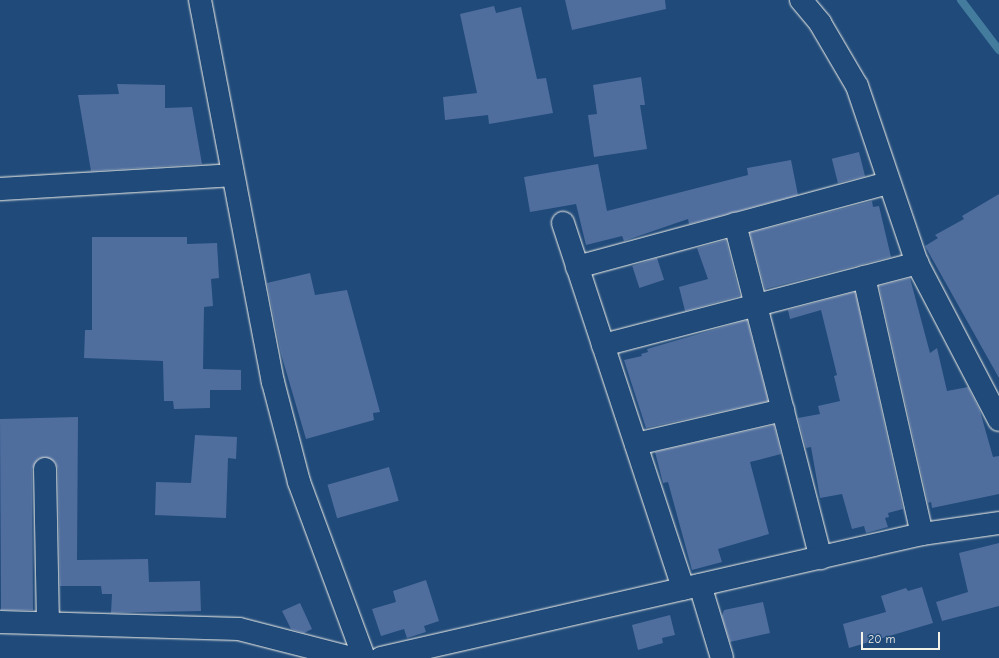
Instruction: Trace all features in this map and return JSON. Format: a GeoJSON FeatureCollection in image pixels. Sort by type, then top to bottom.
{"type":"FeatureCollection","features":[{"type":"Feature","properties":{"kind":"street"},"geometry":{"type":"LineString","coordinates":[[201,0],[273,382],[299,482],[364,658]]}},
{"type":"Feature","properties":{"kind":"street"},"geometry":{"type":"LineString","coordinates":[[801,0],[820,23],[857,86],[917,263],[999,420]]}},
{"type":"Feature","properties":{"kind":"street"},"geometry":{"type":"LineString","coordinates":[[0,189],[233,175]]}},
{"type":"Feature","properties":{"kind":"street"},"geometry":{"type":"LineString","coordinates":[[577,266],[889,183]]}},
{"type":"Feature","properties":{"kind":"street"},"geometry":{"type":"LineString","coordinates":[[563,224],[636,444],[692,587],[722,658]]}},
{"type":"Feature","properties":{"kind":"street"},"geometry":{"type":"LineString","coordinates":[[735,224],[821,558]]}},
{"type":"Feature","properties":{"kind":"street"},"geometry":{"type":"LineString","coordinates":[[603,345],[917,263]]}},
{"type":"Feature","properties":{"kind":"street"},"geometry":{"type":"LineString","coordinates":[[864,277],[922,534]]}},
{"type":"Feature","properties":{"kind":"street"},"geometry":{"type":"LineString","coordinates":[[636,444],[783,410]]}},
{"type":"Feature","properties":{"kind":"street"},"geometry":{"type":"LineString","coordinates":[[45,469],[48,623]]}},
{"type":"Feature","properties":{"kind":"street"},"geometry":{"type":"LineString","coordinates":[[381,658],[922,534],[999,523]]}},
{"type":"Feature","properties":{"kind":"street"},"geometry":{"type":"LineString","coordinates":[[0,622],[240,629],[352,658]]}},
{"type":"Feature","properties":{"kind":"building"},"geometry":{"type":"Polygon","coordinates":[[[565,0],[665,0],[666,9],[572,30],[565,0]]]}},
{"type":"Feature","properties":{"kind":"building"},"geometry":{"type":"Polygon","coordinates":[[[494,6],[496,13],[521,7],[537,79],[546,78],[553,113],[489,124],[488,115],[445,120],[443,97],[477,93],[460,14],[494,6]]]}},
{"type":"Feature","properties":{"kind":"building"},"geometry":{"type":"Polygon","coordinates":[[[641,77],[645,105],[640,105],[647,149],[594,157],[588,115],[597,114],[593,85],[641,77]]]}},
{"type":"Feature","properties":{"kind":"building"},"geometry":{"type":"Polygon","coordinates":[[[117,84],[165,85],[165,108],[192,107],[202,164],[91,171],[78,95],[119,94],[117,84]]]}},
{"type":"Feature","properties":{"kind":"building"},"geometry":{"type":"Polygon","coordinates":[[[859,152],[865,176],[838,183],[832,159],[859,152]]]}},
{"type":"Feature","properties":{"kind":"building"},"geometry":{"type":"Polygon","coordinates":[[[791,160],[798,195],[689,224],[688,219],[624,241],[622,236],[586,245],[576,204],[530,212],[524,177],[598,164],[607,211],[748,175],[747,168],[791,160]]]}},
{"type":"Feature","properties":{"kind":"building"},"geometry":{"type":"Polygon","coordinates":[[[999,194],[999,378],[925,246],[938,238],[935,235],[964,219],[962,216],[999,194]]]}},
{"type":"Feature","properties":{"kind":"building"},"geometry":{"type":"Polygon","coordinates":[[[872,201],[873,207],[879,206],[891,257],[765,289],[750,233],[872,201]]]}},
{"type":"Feature","properties":{"kind":"building"},"geometry":{"type":"Polygon","coordinates":[[[92,237],[187,237],[187,244],[217,243],[219,278],[211,279],[213,306],[204,307],[203,369],[241,370],[241,390],[210,390],[210,408],[174,409],[173,401],[164,401],[163,361],[84,358],[85,330],[92,330],[92,237]]]}},
{"type":"Feature","properties":{"kind":"building"},"geometry":{"type":"Polygon","coordinates":[[[726,240],[740,296],[685,311],[679,287],[708,279],[697,248],[726,240]]]}},
{"type":"Feature","properties":{"kind":"building"},"geometry":{"type":"Polygon","coordinates":[[[657,258],[664,280],[639,288],[632,266],[657,258]]]}},
{"type":"Feature","properties":{"kind":"building"},"geometry":{"type":"Polygon","coordinates":[[[310,273],[315,295],[347,290],[380,412],[373,413],[374,420],[306,439],[281,354],[267,283],[310,273]]]}},
{"type":"Feature","properties":{"kind":"building"},"geometry":{"type":"Polygon","coordinates":[[[910,278],[930,353],[937,348],[947,391],[968,387],[980,411],[993,457],[999,456],[999,494],[932,508],[931,502],[928,503],[879,286],[910,278]]]}},
{"type":"Feature","properties":{"kind":"building"},"geometry":{"type":"Polygon","coordinates":[[[855,292],[903,509],[888,513],[889,517],[885,518],[888,527],[866,533],[864,526],[852,529],[842,494],[820,498],[811,447],[806,448],[798,418],[820,414],[818,406],[840,401],[834,376],[837,375],[821,310],[790,319],[788,310],[855,292]]]}},
{"type":"Feature","properties":{"kind":"building"},"geometry":{"type":"Polygon","coordinates":[[[747,320],[768,401],[646,428],[624,360],[642,356],[641,354],[648,352],[647,349],[747,320]]]}},
{"type":"Feature","properties":{"kind":"building"},"geometry":{"type":"Polygon","coordinates":[[[78,417],[77,560],[148,559],[149,582],[200,581],[201,611],[111,613],[112,594],[102,594],[101,586],[60,586],[58,469],[55,462],[45,457],[38,459],[32,469],[33,610],[1,610],[0,419],[78,417]]]}},
{"type":"Feature","properties":{"kind":"building"},"geometry":{"type":"Polygon","coordinates":[[[774,425],[781,454],[750,462],[769,534],[718,549],[722,562],[692,570],[668,482],[663,483],[655,452],[774,425]]]}},
{"type":"Feature","properties":{"kind":"building"},"geometry":{"type":"Polygon","coordinates":[[[195,435],[237,437],[236,459],[228,458],[226,518],[155,515],[156,482],[191,483],[195,435]]]}},
{"type":"Feature","properties":{"kind":"building"},"geometry":{"type":"Polygon","coordinates":[[[389,467],[399,501],[337,518],[327,485],[389,467]]]}},
{"type":"Feature","properties":{"kind":"building"},"geometry":{"type":"Polygon","coordinates":[[[999,543],[999,606],[942,621],[936,602],[968,592],[959,553],[999,543]]]}},
{"type":"Feature","properties":{"kind":"building"},"geometry":{"type":"Polygon","coordinates":[[[426,580],[439,621],[424,626],[426,632],[407,638],[404,629],[381,636],[372,609],[396,602],[393,591],[426,580]]]}},
{"type":"Feature","properties":{"kind":"building"},"geometry":{"type":"Polygon","coordinates":[[[922,587],[933,623],[849,648],[843,624],[886,612],[881,596],[906,588],[908,591],[922,587]]]}},
{"type":"Feature","properties":{"kind":"building"},"geometry":{"type":"Polygon","coordinates":[[[763,602],[770,633],[730,642],[722,616],[724,610],[763,602]]]}},
{"type":"Feature","properties":{"kind":"building"},"geometry":{"type":"Polygon","coordinates":[[[300,603],[312,629],[304,633],[291,629],[282,611],[300,603]]]}},
{"type":"Feature","properties":{"kind":"building"},"geometry":{"type":"Polygon","coordinates":[[[670,615],[675,635],[662,638],[663,643],[638,650],[632,625],[670,615]]]}},
{"type":"Feature","properties":{"kind":"waterway"},"geometry":{"type":"LineString","coordinates":[[961,0],[999,50]]}}]}
